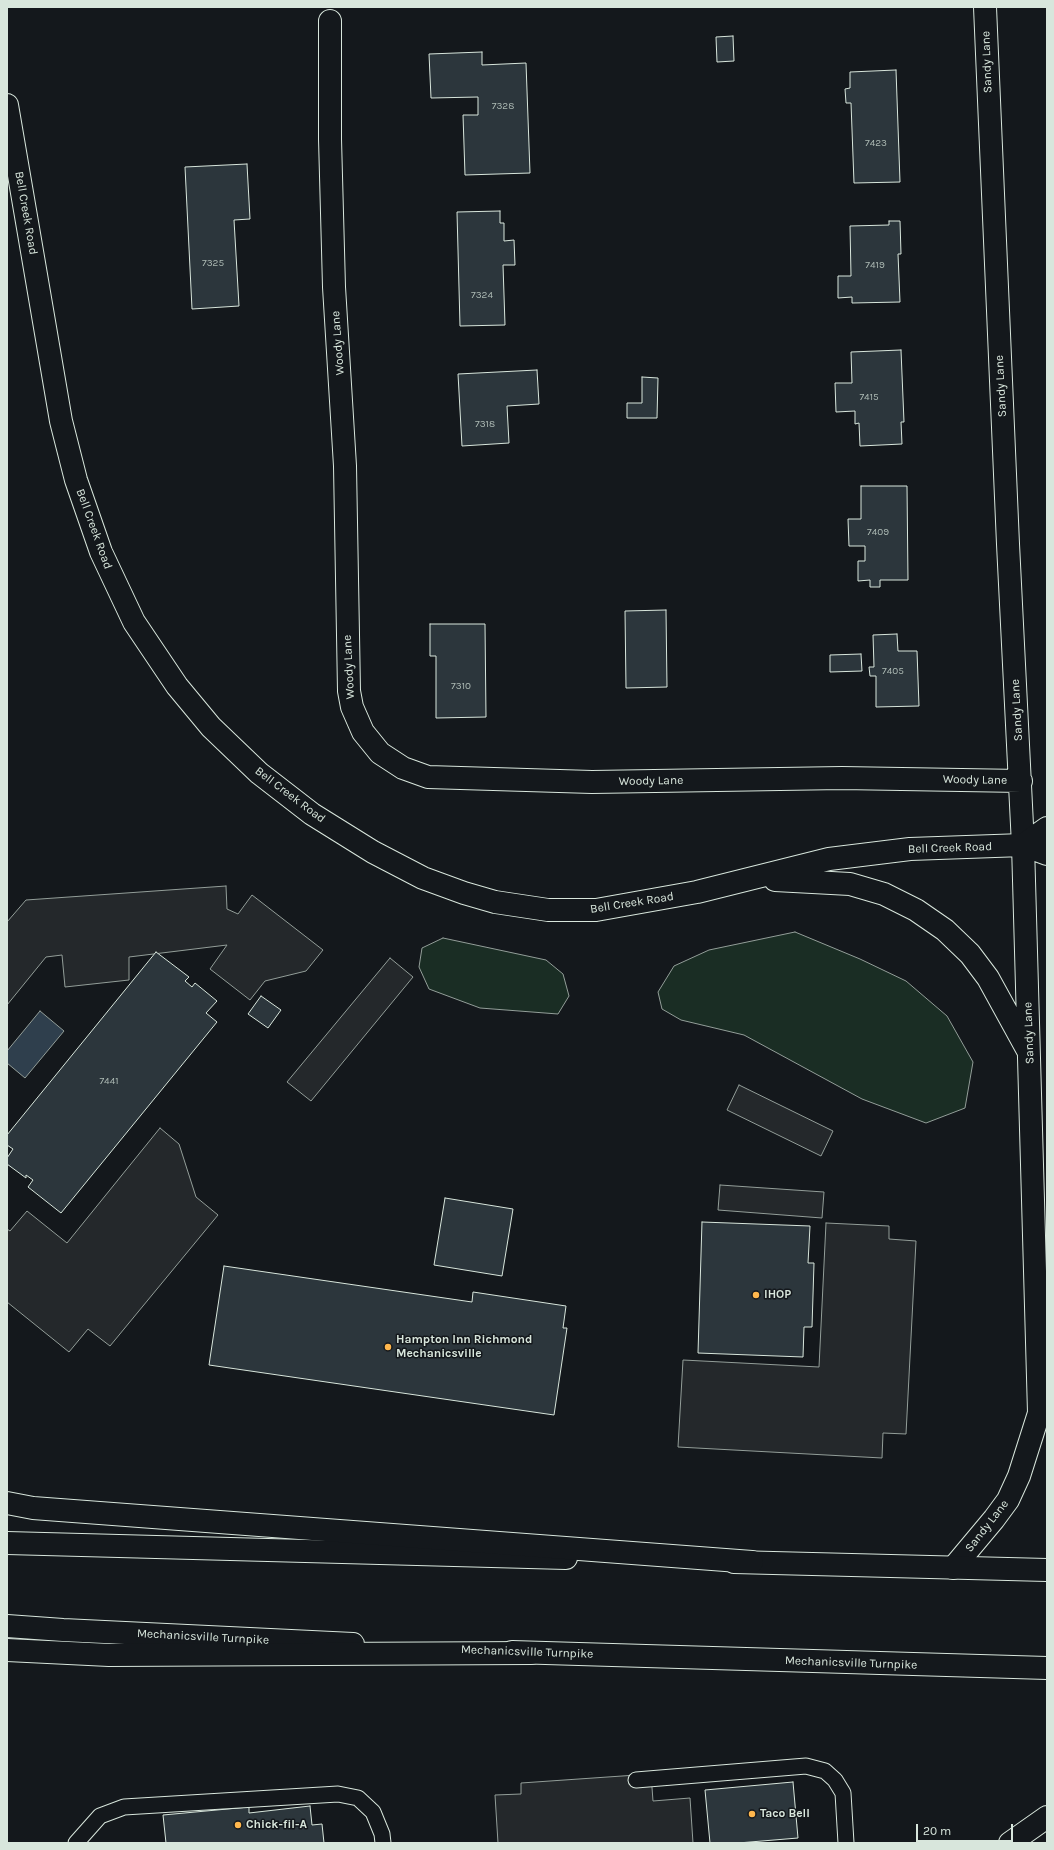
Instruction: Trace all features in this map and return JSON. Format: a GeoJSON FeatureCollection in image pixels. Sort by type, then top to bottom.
{"type":"FeatureCollection","features":[{"type":"Feature","properties":{"kind":"main road","name":"Sandy Lane"},"geometry":{"type":"LineString","coordinates":[[953,1568],[1008,1500],[1043,1422],[1021,781],[1008,536],[985,7]]}},
{"type":"Feature","properties":{"kind":"main road","name":"Woody Lane"},"geometry":{"type":"LineString","coordinates":[[330,21],[330,139],[334,287],[345,466],[349,691],[352,707],[363,732],[380,753],[402,768],[428,777],[592,782],[842,778],[1021,781]]}},
{"type":"Feature","properties":{"kind":"main road","name":"Bell Creek Road"},"geometry":{"type":"LineString","coordinates":[[7,105],[61,420],[76,480],[101,552],[134,622],[177,686],[211,727],[259,773],[312,814],[373,852],[423,878],[464,893],[495,902],[548,910],[596,910],[697,892],[829,859],[902,850],[1023,845],[1047,854]]}},
{"type":"Feature","properties":{"kind":"main road"},"geometry":{"type":"LineString","coordinates":[[1023,845],[1047,828]]}},
{"type":"Feature","properties":{"kind":"main road"},"geometry":{"type":"LineString","coordinates":[[750,879],[850,884],[884,894],[916,910],[945,930],[970,954],[988,978],[1030,1055]]}},
{"type":"Feature","properties":{"kind":"main road"},"geometry":{"type":"LineString","coordinates":[[7,1503],[33,1508],[752,1562]]}},
{"type":"Feature","properties":{"kind":"main road"},"geometry":{"type":"LineString","coordinates":[[7,1543],[1047,1570]]}},
{"type":"Feature","properties":{"kind":"main road","name":"Mechanicsville Turnpike"},"geometry":{"type":"LineString","coordinates":[[7,1626],[531,1653],[1047,1668]]}},
{"type":"Feature","properties":{"kind":"main road"},"geometry":{"type":"LineString","coordinates":[[7,1650],[109,1655],[531,1653]]}},
{"type":"Feature","properties":{"kind":"main road"},"geometry":{"type":"LineString","coordinates":[[1022,1840],[1047,1818]]}},
{"type":"Feature","properties":{"kind":"lane"},"geometry":{"type":"LineString","coordinates":[[636,1780],[806,1766],[825,1771],[835,1780],[843,1793],[846,1843]]}},
{"type":"Feature","properties":{"kind":"lane"},"geometry":{"type":"LineString","coordinates":[[76,1843],[100,1816],[124,1807],[338,1794],[358,1798],[373,1812],[382,1834],[383,1843]]}},
{"type":"Feature","properties":{"kind":"green space"},"geometry":{"type":"Polygon","coordinates":[[[795,932],[860,959],[906,981],[947,1016],[973,1062],[965,1108],[926,1123],[862,1099],[744,1035],[681,1020],[662,1009],[658,992],[674,966],[709,950],[795,932]]]}},
{"type":"Feature","properties":{"kind":"green space"},"geometry":{"type":"Polygon","coordinates":[[[443,938],[546,960],[563,974],[569,996],[558,1014],[480,1008],[429,989],[419,967],[422,948],[443,938]]]}},
{"type":"Feature","properties":{"kind":"shaded area"},"geometry":{"type":"Polygon","coordinates":[[[226,886],[227,909],[238,914],[252,895],[323,950],[306,971],[265,981],[250,1000],[210,969],[227,945],[129,957],[129,980],[65,987],[62,955],[46,957],[7,1005],[7,922],[26,900],[226,886]]]}},
{"type":"Feature","properties":{"kind":"shaded area"},"geometry":{"type":"Polygon","coordinates":[[[390,958],[413,977],[311,1101],[287,1082],[390,958]]]}},
{"type":"Feature","properties":{"kind":"shaded area"},"geometry":{"type":"Polygon","coordinates":[[[739,1085],[833,1131],[821,1156],[727,1110],[739,1085]]]}},
{"type":"Feature","properties":{"kind":"shaded area"},"geometry":{"type":"Polygon","coordinates":[[[160,1128],[179,1144],[196,1197],[218,1215],[110,1346],[88,1329],[69,1352],[7,1302],[7,1229],[10,1231],[27,1211],[67,1243],[160,1128]]]}},
{"type":"Feature","properties":{"kind":"shaded area"},"geometry":{"type":"Polygon","coordinates":[[[720,1185],[824,1192],[822,1218],[718,1210],[720,1185]]]}},
{"type":"Feature","properties":{"kind":"shaded area"},"geometry":{"type":"Polygon","coordinates":[[[826,1223],[889,1226],[889,1239],[916,1241],[906,1434],[883,1433],[882,1458],[678,1447],[683,1360],[819,1367],[826,1223]]]}},
{"type":"Feature","properties":{"kind":"shaded area"},"geometry":{"type":"Polygon","coordinates":[[[651,1774],[653,1801],[690,1798],[693,1843],[498,1843],[495,1795],[521,1794],[521,1783],[651,1774]]]}},
{"type":"Feature","properties":{"kind":"water"},"geometry":{"type":"Polygon","coordinates":[[[40,1011],[64,1031],[25,1078],[7,1063],[7,1051],[40,1011]]]}},
{"type":"Feature","properties":{"kind":"building"},"geometry":{"type":"Polygon","coordinates":[[[733,36],[734,61],[717,62],[716,37],[733,36]]]}},
{"type":"Feature","properties":{"kind":"building"},"geometry":{"type":"Polygon","coordinates":[[[482,52],[482,65],[526,63],[530,173],[465,175],[463,115],[478,115],[478,97],[431,98],[429,54],[482,52]]]}},
{"type":"Feature","properties":{"kind":"building"},"geometry":{"type":"Polygon","coordinates":[[[896,70],[900,182],[854,183],[851,103],[846,103],[845,89],[850,88],[850,72],[896,70]]]}},
{"type":"Feature","properties":{"kind":"building"},"geometry":{"type":"Polygon","coordinates":[[[247,164],[250,219],[234,220],[239,306],[192,309],[185,167],[247,164]]]}},
{"type":"Feature","properties":{"kind":"building"},"geometry":{"type":"Polygon","coordinates":[[[500,211],[500,223],[504,223],[504,241],[514,240],[515,265],[503,265],[505,325],[460,326],[457,212],[500,211]]]}},
{"type":"Feature","properties":{"kind":"building"},"geometry":{"type":"Polygon","coordinates":[[[889,221],[900,221],[901,254],[898,254],[900,302],[852,303],[852,297],[838,298],[838,276],[851,276],[850,226],[889,225],[889,221]]]}},
{"type":"Feature","properties":{"kind":"building"},"geometry":{"type":"Polygon","coordinates":[[[901,350],[904,422],[901,422],[902,444],[860,446],[859,423],[855,424],[855,411],[836,412],[835,383],[852,383],[851,352],[901,350]]]}},
{"type":"Feature","properties":{"kind":"building"},"geometry":{"type":"Polygon","coordinates":[[[537,370],[539,404],[507,406],[509,443],[462,446],[458,374],[537,370]]]}},
{"type":"Feature","properties":{"kind":"building"},"geometry":{"type":"Polygon","coordinates":[[[642,377],[658,378],[657,418],[627,418],[627,403],[642,403],[642,377]]]}},
{"type":"Feature","properties":{"kind":"building"},"geometry":{"type":"Polygon","coordinates":[[[861,486],[907,486],[908,580],[880,580],[880,587],[870,587],[870,580],[858,581],[858,561],[865,561],[865,546],[849,546],[848,519],[861,519],[861,486]]]}},
{"type":"Feature","properties":{"kind":"building"},"geometry":{"type":"Polygon","coordinates":[[[666,610],[667,687],[626,688],[625,611],[666,610]]]}},
{"type":"Feature","properties":{"kind":"building"},"geometry":{"type":"Polygon","coordinates":[[[430,624],[485,624],[486,717],[436,718],[436,656],[430,656],[430,624]]]}},
{"type":"Feature","properties":{"kind":"building"},"geometry":{"type":"Polygon","coordinates":[[[897,634],[898,651],[917,651],[919,706],[876,707],[876,676],[870,676],[869,667],[874,667],[873,635],[897,634]]]}},
{"type":"Feature","properties":{"kind":"building"},"geometry":{"type":"Polygon","coordinates":[[[861,654],[862,671],[830,672],[830,655],[861,654]]]}},
{"type":"Feature","properties":{"kind":"building"},"geometry":{"type":"Polygon","coordinates":[[[156,952],[189,977],[185,981],[192,987],[195,983],[217,1001],[206,1013],[217,1022],[61,1213],[28,1187],[33,1180],[26,1175],[26,1178],[7,1164],[7,1158],[13,1149],[7,1145],[7,1135],[156,952]]]}},
{"type":"Feature","properties":{"kind":"building"},"geometry":{"type":"Polygon","coordinates":[[[261,996],[281,1010],[268,1028],[248,1014],[261,996]]]}},
{"type":"Feature","properties":{"kind":"building"},"geometry":{"type":"Polygon","coordinates":[[[445,1198],[513,1209],[502,1276],[434,1265],[445,1198]]]}},
{"type":"Feature","properties":{"kind":"building","name":"IHOP"},"geometry":{"type":"Polygon","coordinates":[[[702,1222],[810,1226],[808,1263],[814,1263],[812,1327],[804,1327],[803,1357],[698,1353],[702,1222]]]}},
{"type":"Feature","properties":{"kind":"building","name":"Hampton Inn Richmond Mechanicsville"},"geometry":{"type":"Polygon","coordinates":[[[224,1266],[472,1302],[473,1292],[566,1306],[563,1328],[567,1328],[554,1415],[209,1365],[224,1266]]]}},
{"type":"Feature","properties":{"kind":"building","name":"Taco Bell"},"geometry":{"type":"Polygon","coordinates":[[[793,1782],[798,1838],[738,1843],[710,1843],[705,1790],[793,1782]]]}},
{"type":"Feature","properties":{"kind":"building","name":"Chick-fil-A"},"geometry":{"type":"Polygon","coordinates":[[[310,1806],[312,1825],[322,1824],[324,1843],[166,1843],[163,1815],[249,1807],[249,1813],[310,1806]]]}},
{"type":"Feature","properties":{"kind":"place","name":"IHOP"},"geometry":{"type":"Point","coordinates":[756,1295]}},
{"type":"Feature","properties":{"kind":"place","name":"Hampton Inn Richmond Mechanicsville"},"geometry":{"type":"Point","coordinates":[388,1347]}},
{"type":"Feature","properties":{"kind":"place","name":"Taco Bell"},"geometry":{"type":"Point","coordinates":[752,1814]}},
{"type":"Feature","properties":{"kind":"place","name":"Chick-fil-A"},"geometry":{"type":"Point","coordinates":[238,1825]}}]}
